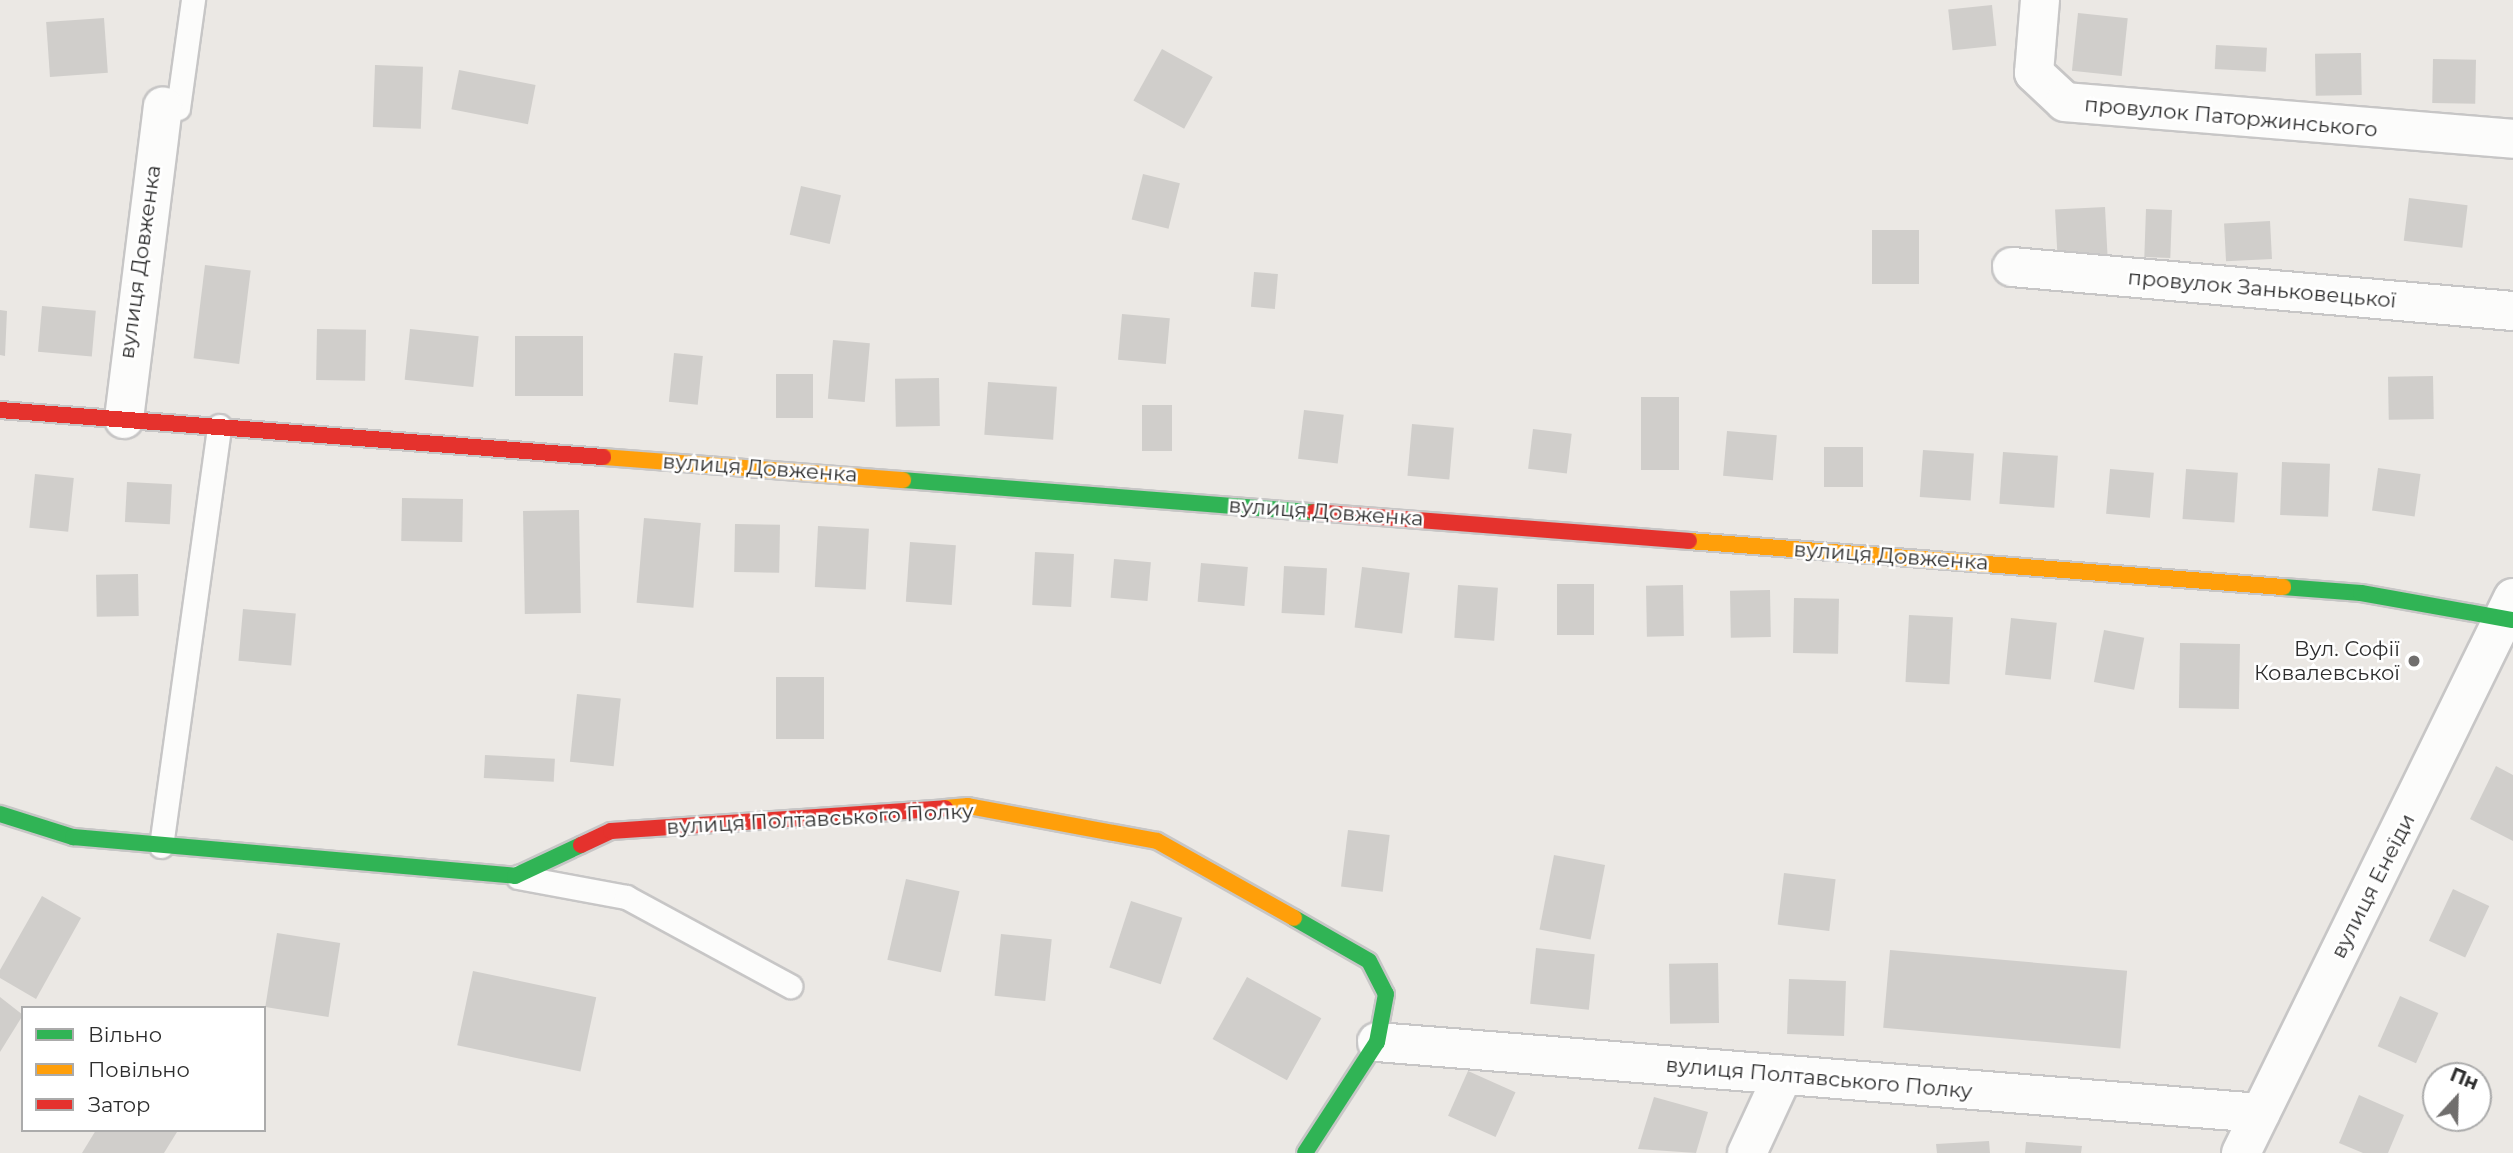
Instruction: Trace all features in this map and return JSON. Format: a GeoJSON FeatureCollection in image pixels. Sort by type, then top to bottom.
{"type":"FeatureCollection","features":[{"type":"Feature","properties":{"kind":"street","name":"провулок Паторжинського"},"geometry":{"type":"LineString","coordinates":[[2040,0],[2034,73],[2065,102],[2513,139]]}},
{"type":"Feature","properties":{"kind":"street","name":"вулиця Довженка"},"geometry":{"type":"LineString","coordinates":[[124,419],[170,107]]}},
{"type":"Feature","properties":{"kind":"street","name":"провулок Заньковецької"},"geometry":{"type":"LineString","coordinates":[[2012,267],[2513,312]]}},
{"type":"Feature","properties":{"kind":"street","name":"вулиця Довженка"},"geometry":{"type":"LineString","coordinates":[[0,410],[2361,593],[2510,612]]}},
{"type":"Feature","properties":{"kind":"street","name":"вулиця Енеїди"},"geometry":{"type":"LineString","coordinates":[[2241,1153],[2510,612]]}},
{"type":"Feature","properties":{"kind":"street","name":"вулиця Полтавського Полку"},"geometry":{"type":"LineString","coordinates":[[161,846],[515,876],[611,831],[968,806],[1157,841],[1369,961],[1386,994],[1377,1042],[1305,1153]]}},
{"type":"Feature","properties":{"kind":"street"},"geometry":{"type":"LineString","coordinates":[[0,814],[73,837],[161,846]]}},
{"type":"Feature","properties":{"kind":"street","name":"вулиця Полтавського Полку"},"geometry":{"type":"LineString","coordinates":[[1377,1042],[2260,1113]]}},
{"type":"Feature","properties":{"kind":"street"},"geometry":{"type":"LineString","coordinates":[[1747,1153],[1783,1075]]}},
{"type":"Feature","properties":{"kind":"lane"},"geometry":{"type":"LineString","coordinates":[[170,107],[192,0]]}},
{"type":"Feature","properties":{"kind":"lane"},"geometry":{"type":"LineString","coordinates":[[161,846],[219,426]]}},
{"type":"Feature","properties":{"kind":"lane"},"geometry":{"type":"LineString","coordinates":[[515,876],[626,897],[790,986]]}},
{"type":"Feature","properties":{"kind":"building"},"geometry":{"type":"Polygon","coordinates":[[[1992,5],[1996,46],[1953,50],[1948,10],[1992,5]]]}},
{"type":"Feature","properties":{"kind":"building"},"geometry":{"type":"Polygon","coordinates":[[[2078,13],[2128,18],[2122,76],[2072,71],[2078,13]]]}},
{"type":"Feature","properties":{"kind":"building"},"geometry":{"type":"Polygon","coordinates":[[[104,18],[108,73],[50,77],[46,22],[104,18]]]}},
{"type":"Feature","properties":{"kind":"building"},"geometry":{"type":"Polygon","coordinates":[[[2216,45],[2267,48],[2266,72],[2215,69],[2216,45]]]}},
{"type":"Feature","properties":{"kind":"building"},"geometry":{"type":"Polygon","coordinates":[[[1162,49],[1213,77],[1184,129],[1133,101],[1162,49]]]}},
{"type":"Feature","properties":{"kind":"building"},"geometry":{"type":"Polygon","coordinates":[[[2361,53],[2362,95],[2316,96],[2315,54],[2361,53]]]}},
{"type":"Feature","properties":{"kind":"building"},"geometry":{"type":"Polygon","coordinates":[[[2433,59],[2476,60],[2475,104],[2432,103],[2433,59]]]}},
{"type":"Feature","properties":{"kind":"building"},"geometry":{"type":"Polygon","coordinates":[[[375,65],[423,67],[421,129],[373,127],[375,65]]]}},
{"type":"Feature","properties":{"kind":"building"},"geometry":{"type":"Polygon","coordinates":[[[459,70],[536,85],[528,124],[451,109],[459,70]]]}},
{"type":"Feature","properties":{"kind":"building"},"geometry":{"type":"Polygon","coordinates":[[[1143,174],[1180,183],[1169,229],[1132,220],[1143,174]]]}},
{"type":"Feature","properties":{"kind":"building"},"geometry":{"type":"Polygon","coordinates":[[[801,186],[841,195],[830,244],[790,235],[801,186]]]}},
{"type":"Feature","properties":{"kind":"building"},"geometry":{"type":"Polygon","coordinates":[[[2409,198],[2468,205],[2462,248],[2404,241],[2409,198]]]}},
{"type":"Feature","properties":{"kind":"building"},"geometry":{"type":"Polygon","coordinates":[[[2105,207],[2108,263],[2058,266],[2055,210],[2105,207]]]}},
{"type":"Feature","properties":{"kind":"building"},"geometry":{"type":"Polygon","coordinates":[[[2146,209],[2172,210],[2170,258],[2144,257],[2146,209]]]}},
{"type":"Feature","properties":{"kind":"building"},"geometry":{"type":"Polygon","coordinates":[[[2270,221],[2272,259],[2226,261],[2224,223],[2270,221]]]}},
{"type":"Feature","properties":{"kind":"building"},"geometry":{"type":"Polygon","coordinates":[[[1872,230],[1919,230],[1919,284],[1872,284],[1872,230]]]}},
{"type":"Feature","properties":{"kind":"building"},"geometry":{"type":"Polygon","coordinates":[[[205,265],[251,271],[239,364],[194,358],[205,265]]]}},
{"type":"Feature","properties":{"kind":"building"},"geometry":{"type":"Polygon","coordinates":[[[1254,272],[1278,274],[1275,309],[1251,307],[1254,272]]]}},
{"type":"Feature","properties":{"kind":"building"},"geometry":{"type":"Polygon","coordinates":[[[42,306],[96,311],[92,357],[38,352],[42,306]]]}},
{"type":"Feature","properties":{"kind":"building"},"geometry":{"type":"Polygon","coordinates":[[[0,310],[7,311],[5,356],[0,355],[0,310]]]}},
{"type":"Feature","properties":{"kind":"building"},"geometry":{"type":"Polygon","coordinates":[[[1122,314],[1170,318],[1166,364],[1118,360],[1122,314]]]}},
{"type":"Feature","properties":{"kind":"building"},"geometry":{"type":"Polygon","coordinates":[[[317,329],[366,330],[365,381],[316,380],[317,329]]]}},
{"type":"Feature","properties":{"kind":"building"},"geometry":{"type":"Polygon","coordinates":[[[410,329],[479,336],[473,387],[405,380],[410,329]]]}},
{"type":"Feature","properties":{"kind":"building"},"geometry":{"type":"Polygon","coordinates":[[[515,336],[583,336],[583,396],[515,396],[515,336]]]}},
{"type":"Feature","properties":{"kind":"building"},"geometry":{"type":"Polygon","coordinates":[[[833,340],[870,343],[865,402],[828,399],[833,340]]]}},
{"type":"Feature","properties":{"kind":"building"},"geometry":{"type":"Polygon","coordinates":[[[674,353],[703,356],[698,405],[669,402],[674,353]]]}},
{"type":"Feature","properties":{"kind":"building"},"geometry":{"type":"Polygon","coordinates":[[[776,374],[813,374],[813,418],[776,418],[776,374]]]}},
{"type":"Feature","properties":{"kind":"building"},"geometry":{"type":"Polygon","coordinates":[[[2433,376],[2434,419],[2389,420],[2388,377],[2433,376]]]}},
{"type":"Feature","properties":{"kind":"building"},"geometry":{"type":"Polygon","coordinates":[[[939,378],[940,426],[896,427],[895,379],[939,378]]]}},
{"type":"Feature","properties":{"kind":"building"},"geometry":{"type":"Polygon","coordinates":[[[988,382],[1057,387],[1053,440],[984,435],[988,382]]]}},
{"type":"Feature","properties":{"kind":"building"},"geometry":{"type":"Polygon","coordinates":[[[1641,397],[1679,397],[1679,470],[1641,470],[1641,397]]]}},
{"type":"Feature","properties":{"kind":"building"},"geometry":{"type":"Polygon","coordinates":[[[1142,405],[1172,405],[1172,451],[1142,451],[1142,405]]]}},
{"type":"Feature","properties":{"kind":"building"},"geometry":{"type":"Polygon","coordinates":[[[1304,410],[1344,415],[1338,464],[1298,459],[1304,410]]]}},
{"type":"Feature","properties":{"kind":"building"},"geometry":{"type":"Polygon","coordinates":[[[1412,424],[1454,428],[1449,479],[1407,476],[1412,424]]]}},
{"type":"Feature","properties":{"kind":"building"},"geometry":{"type":"Polygon","coordinates":[[[1533,429],[1572,434],[1567,473],[1528,469],[1533,429]]]}},
{"type":"Feature","properties":{"kind":"building"},"geometry":{"type":"Polygon","coordinates":[[[1727,431],[1777,435],[1773,480],[1723,476],[1727,431]]]}},
{"type":"Feature","properties":{"kind":"building"},"geometry":{"type":"Polygon","coordinates":[[[1824,447],[1863,447],[1863,487],[1824,487],[1824,447]]]}},
{"type":"Feature","properties":{"kind":"building"},"geometry":{"type":"Polygon","coordinates":[[[1923,450],[1974,454],[1971,500],[1920,497],[1923,450]]]}},
{"type":"Feature","properties":{"kind":"building"},"geometry":{"type":"Polygon","coordinates":[[[2003,452],[2058,456],[2054,508],[1999,504],[2003,452]]]}},
{"type":"Feature","properties":{"kind":"building"},"geometry":{"type":"Polygon","coordinates":[[[2282,462],[2330,464],[2328,517],[2280,515],[2282,462]]]}},
{"type":"Feature","properties":{"kind":"building"},"geometry":{"type":"Polygon","coordinates":[[[2378,468],[2421,474],[2415,517],[2372,511],[2378,468]]]}},
{"type":"Feature","properties":{"kind":"building"},"geometry":{"type":"Polygon","coordinates":[[[2110,469],[2154,473],[2150,518],[2106,514],[2110,469]]]}},
{"type":"Feature","properties":{"kind":"building"},"geometry":{"type":"Polygon","coordinates":[[[2186,469],[2238,473],[2234,523],[2183,519],[2186,469]]]}},
{"type":"Feature","properties":{"kind":"building"},"geometry":{"type":"Polygon","coordinates":[[[35,474],[74,478],[68,532],[29,528],[35,474]]]}},
{"type":"Feature","properties":{"kind":"building"},"geometry":{"type":"Polygon","coordinates":[[[127,482],[172,484],[170,524],[125,522],[127,482]]]}},
{"type":"Feature","properties":{"kind":"building"},"geometry":{"type":"Polygon","coordinates":[[[402,498],[463,499],[462,542],[401,541],[402,498]]]}},
{"type":"Feature","properties":{"kind":"building"},"geometry":{"type":"Polygon","coordinates":[[[579,510],[581,613],[525,614],[523,511],[579,510]]]}},
{"type":"Feature","properties":{"kind":"building"},"geometry":{"type":"Polygon","coordinates":[[[644,518],[701,523],[693,608],[637,603],[644,518]]]}},
{"type":"Feature","properties":{"kind":"building"},"geometry":{"type":"Polygon","coordinates":[[[735,524],[780,525],[779,573],[734,572],[735,524]]]}},
{"type":"Feature","properties":{"kind":"building"},"geometry":{"type":"Polygon","coordinates":[[[818,526],[869,529],[866,590],[815,587],[818,526]]]}},
{"type":"Feature","properties":{"kind":"building"},"geometry":{"type":"Polygon","coordinates":[[[910,542],[956,545],[952,605],[906,602],[910,542]]]}},
{"type":"Feature","properties":{"kind":"building"},"geometry":{"type":"Polygon","coordinates":[[[1035,552],[1074,554],[1071,607],[1032,605],[1035,552]]]}},
{"type":"Feature","properties":{"kind":"building"},"geometry":{"type":"Polygon","coordinates":[[[1114,559],[1151,562],[1147,601],[1111,598],[1114,559]]]}},
{"type":"Feature","properties":{"kind":"building"},"geometry":{"type":"Polygon","coordinates":[[[1201,563],[1248,567],[1244,606],[1198,602],[1201,563]]]}},
{"type":"Feature","properties":{"kind":"building"},"geometry":{"type":"Polygon","coordinates":[[[1284,566],[1327,568],[1324,615],[1282,613],[1284,566]]]}},
{"type":"Feature","properties":{"kind":"building"},"geometry":{"type":"Polygon","coordinates":[[[1362,567],[1410,573],[1402,633],[1355,628],[1362,567]]]}},
{"type":"Feature","properties":{"kind":"building"},"geometry":{"type":"Polygon","coordinates":[[[138,574],[139,616],[97,617],[96,575],[138,574]]]}},
{"type":"Feature","properties":{"kind":"building"},"geometry":{"type":"Polygon","coordinates":[[[1557,584],[1594,584],[1594,635],[1557,635],[1557,584]]]}},
{"type":"Feature","properties":{"kind":"building"},"geometry":{"type":"Polygon","coordinates":[[[1458,585],[1498,588],[1494,641],[1454,638],[1458,585]]]}},
{"type":"Feature","properties":{"kind":"building"},"geometry":{"type":"Polygon","coordinates":[[[1683,585],[1684,636],[1647,637],[1646,586],[1683,585]]]}},
{"type":"Feature","properties":{"kind":"building"},"geometry":{"type":"Polygon","coordinates":[[[1770,590],[1771,637],[1731,638],[1730,591],[1770,590]]]}},
{"type":"Feature","properties":{"kind":"building"},"geometry":{"type":"Polygon","coordinates":[[[1794,598],[1839,599],[1838,654],[1793,653],[1794,598]]]}},
{"type":"Feature","properties":{"kind":"building"},"geometry":{"type":"Polygon","coordinates":[[[243,609],[296,614],[291,665],[238,661],[243,609]]]}},
{"type":"Feature","properties":{"kind":"building"},"geometry":{"type":"Polygon","coordinates":[[[1909,615],[1953,617],[1949,684],[1905,682],[1909,615]]]}},
{"type":"Feature","properties":{"kind":"building"},"geometry":{"type":"Polygon","coordinates":[[[2011,618],[2057,623],[2051,679],[2005,675],[2011,618]]]}},
{"type":"Feature","properties":{"kind":"building"},"geometry":{"type":"Polygon","coordinates":[[[2104,630],[2144,638],[2134,690],[2094,682],[2104,630]]]}},
{"type":"Feature","properties":{"kind":"building"},"geometry":{"type":"Polygon","coordinates":[[[2180,643],[2240,644],[2239,709],[2179,708],[2180,643]]]}},
{"type":"Feature","properties":{"kind":"building"},"geometry":{"type":"Polygon","coordinates":[[[776,677],[824,677],[824,739],[776,739],[776,677]]]}},
{"type":"Feature","properties":{"kind":"building"},"geometry":{"type":"Polygon","coordinates":[[[577,694],[621,699],[614,766],[570,762],[577,694]]]}},
{"type":"Feature","properties":{"kind":"building"},"geometry":{"type":"Polygon","coordinates":[[[485,755],[555,759],[554,782],[484,778],[485,755]]]}},
{"type":"Feature","properties":{"kind":"building"},"geometry":{"type":"Polygon","coordinates":[[[2496,766],[2513,775],[2513,841],[2470,819],[2496,766]]]}},
{"type":"Feature","properties":{"kind":"building"},"geometry":{"type":"Polygon","coordinates":[[[1348,830],[1390,835],[1383,892],[1341,887],[1348,830]]]}},
{"type":"Feature","properties":{"kind":"building"},"geometry":{"type":"Polygon","coordinates":[[[1554,855],[1605,865],[1591,940],[1539,930],[1554,855]]]}},
{"type":"Feature","properties":{"kind":"building"},"geometry":{"type":"Polygon","coordinates":[[[1784,873],[1836,879],[1829,931],[1778,925],[1784,873]]]}},
{"type":"Feature","properties":{"kind":"building"},"geometry":{"type":"Polygon","coordinates":[[[906,879],[960,891],[941,972],[887,960],[906,879]]]}},
{"type":"Feature","properties":{"kind":"building"},"geometry":{"type":"Polygon","coordinates":[[[2453,889],[2489,906],[2465,958],[2429,941],[2453,889]]]}},
{"type":"Feature","properties":{"kind":"building"},"geometry":{"type":"Polygon","coordinates":[[[42,896],[81,918],[36,999],[0,978],[0,970],[42,896]]]}},
{"type":"Feature","properties":{"kind":"building"},"geometry":{"type":"Polygon","coordinates":[[[1131,901],[1182,918],[1161,984],[1109,968],[1131,901]]]}},
{"type":"Feature","properties":{"kind":"building"},"geometry":{"type":"Polygon","coordinates":[[[277,933],[340,943],[328,1017],[266,1007],[277,933]]]}},
{"type":"Feature","properties":{"kind":"building"},"geometry":{"type":"Polygon","coordinates":[[[1001,934],[1052,939],[1045,1001],[995,996],[1001,934]]]}},
{"type":"Feature","properties":{"kind":"building"},"geometry":{"type":"Polygon","coordinates":[[[1536,948],[1595,954],[1589,1010],[1530,1004],[1536,948]]]}},
{"type":"Feature","properties":{"kind":"building"},"geometry":{"type":"Polygon","coordinates":[[[1890,950],[2127,971],[2120,1048],[1883,1028],[1890,950]]]}},
{"type":"Feature","properties":{"kind":"building"},"geometry":{"type":"Polygon","coordinates":[[[1718,963],[1719,1023],[1670,1024],[1669,964],[1718,963]]]}},
{"type":"Feature","properties":{"kind":"building"},"geometry":{"type":"Polygon","coordinates":[[[473,971],[596,997],[580,1072],[457,1045],[473,971]]]}},
{"type":"Feature","properties":{"kind":"building"},"geometry":{"type":"Polygon","coordinates":[[[1247,977],[1321,1018],[1287,1080],[1213,1039],[1247,977]]]}},
{"type":"Feature","properties":{"kind":"building"},"geometry":{"type":"Polygon","coordinates":[[[1789,979],[1846,981],[1844,1036],[1787,1034],[1789,979]]]}},
{"type":"Feature","properties":{"kind":"building"},"geometry":{"type":"Polygon","coordinates":[[[2400,996],[2438,1013],[2416,1063],[2378,1046],[2400,996]]]}},
{"type":"Feature","properties":{"kind":"building"},"geometry":{"type":"Polygon","coordinates":[[[0,997],[21,1013],[21,1018],[0,1052],[0,997]]]}},
{"type":"Feature","properties":{"kind":"building"},"geometry":{"type":"Polygon","coordinates":[[[1468,1071],[1516,1092],[1496,1137],[1448,1116],[1468,1071]]]}},
{"type":"Feature","properties":{"kind":"building"},"geometry":{"type":"Polygon","coordinates":[[[2359,1095],[2404,1115],[2388,1153],[2363,1153],[2339,1143],[2359,1095]]]}},
{"type":"Feature","properties":{"kind":"building"},"geometry":{"type":"Polygon","coordinates":[[[1654,1097],[1708,1112],[1696,1153],[1638,1149],[1654,1097]]]}},
{"type":"Feature","properties":{"kind":"building"},"geometry":{"type":"Polygon","coordinates":[[[95,1132],[177,1132],[164,1153],[82,1153],[95,1132]]]}},
{"type":"Feature","properties":{"kind":"building"},"geometry":{"type":"Polygon","coordinates":[[[1989,1141],[1990,1153],[1937,1153],[1936,1144],[1989,1141]]]}},
{"type":"Feature","properties":{"kind":"building"},"geometry":{"type":"Polygon","coordinates":[[[2026,1142],[2082,1146],[2081,1153],[2025,1153],[2026,1142]]]}},
{"type":"Feature","properties":{"kind":"traffic: fast"},"geometry":{"type":"LineString","coordinates":[[903,480],[1314,512]]}},
{"type":"Feature","properties":{"kind":"traffic: fast"},"geometry":{"type":"LineString","coordinates":[[2283,587],[2361,593],[2513,620]]}},
{"type":"Feature","properties":{"kind":"traffic: fast"},"geometry":{"type":"LineString","coordinates":[[0,814],[73,837],[515,876],[581,845]]}},
{"type":"Feature","properties":{"kind":"traffic: fast"},"geometry":{"type":"LineString","coordinates":[[1294,918],[1369,961],[1386,994],[1377,1042],[1305,1153]]}},
{"type":"Feature","properties":{"kind":"traffic: slow"},"geometry":{"type":"LineString","coordinates":[[603,457],[903,480]]}},
{"type":"Feature","properties":{"kind":"traffic: slow"},"geometry":{"type":"LineString","coordinates":[[1689,541],[2283,587]]}},
{"type":"Feature","properties":{"kind":"traffic: slow"},"geometry":{"type":"LineString","coordinates":[[945,808],[968,806],[1157,841],[1294,918]]}},
{"type":"Feature","properties":{"kind":"traffic: jam"},"geometry":{"type":"LineString","coordinates":[[0,410],[603,457]]}},
{"type":"Feature","properties":{"kind":"traffic: jam"},"geometry":{"type":"LineString","coordinates":[[1314,512],[1689,541]]}},
{"type":"Feature","properties":{"kind":"traffic: jam"},"geometry":{"type":"LineString","coordinates":[[581,845],[611,831],[945,808]]}},
{"type":"Feature","properties":{"kind":"place","name":"Вул. Софії Ковалевської"},"geometry":{"type":"Point","coordinates":[2414,661]}}]}
